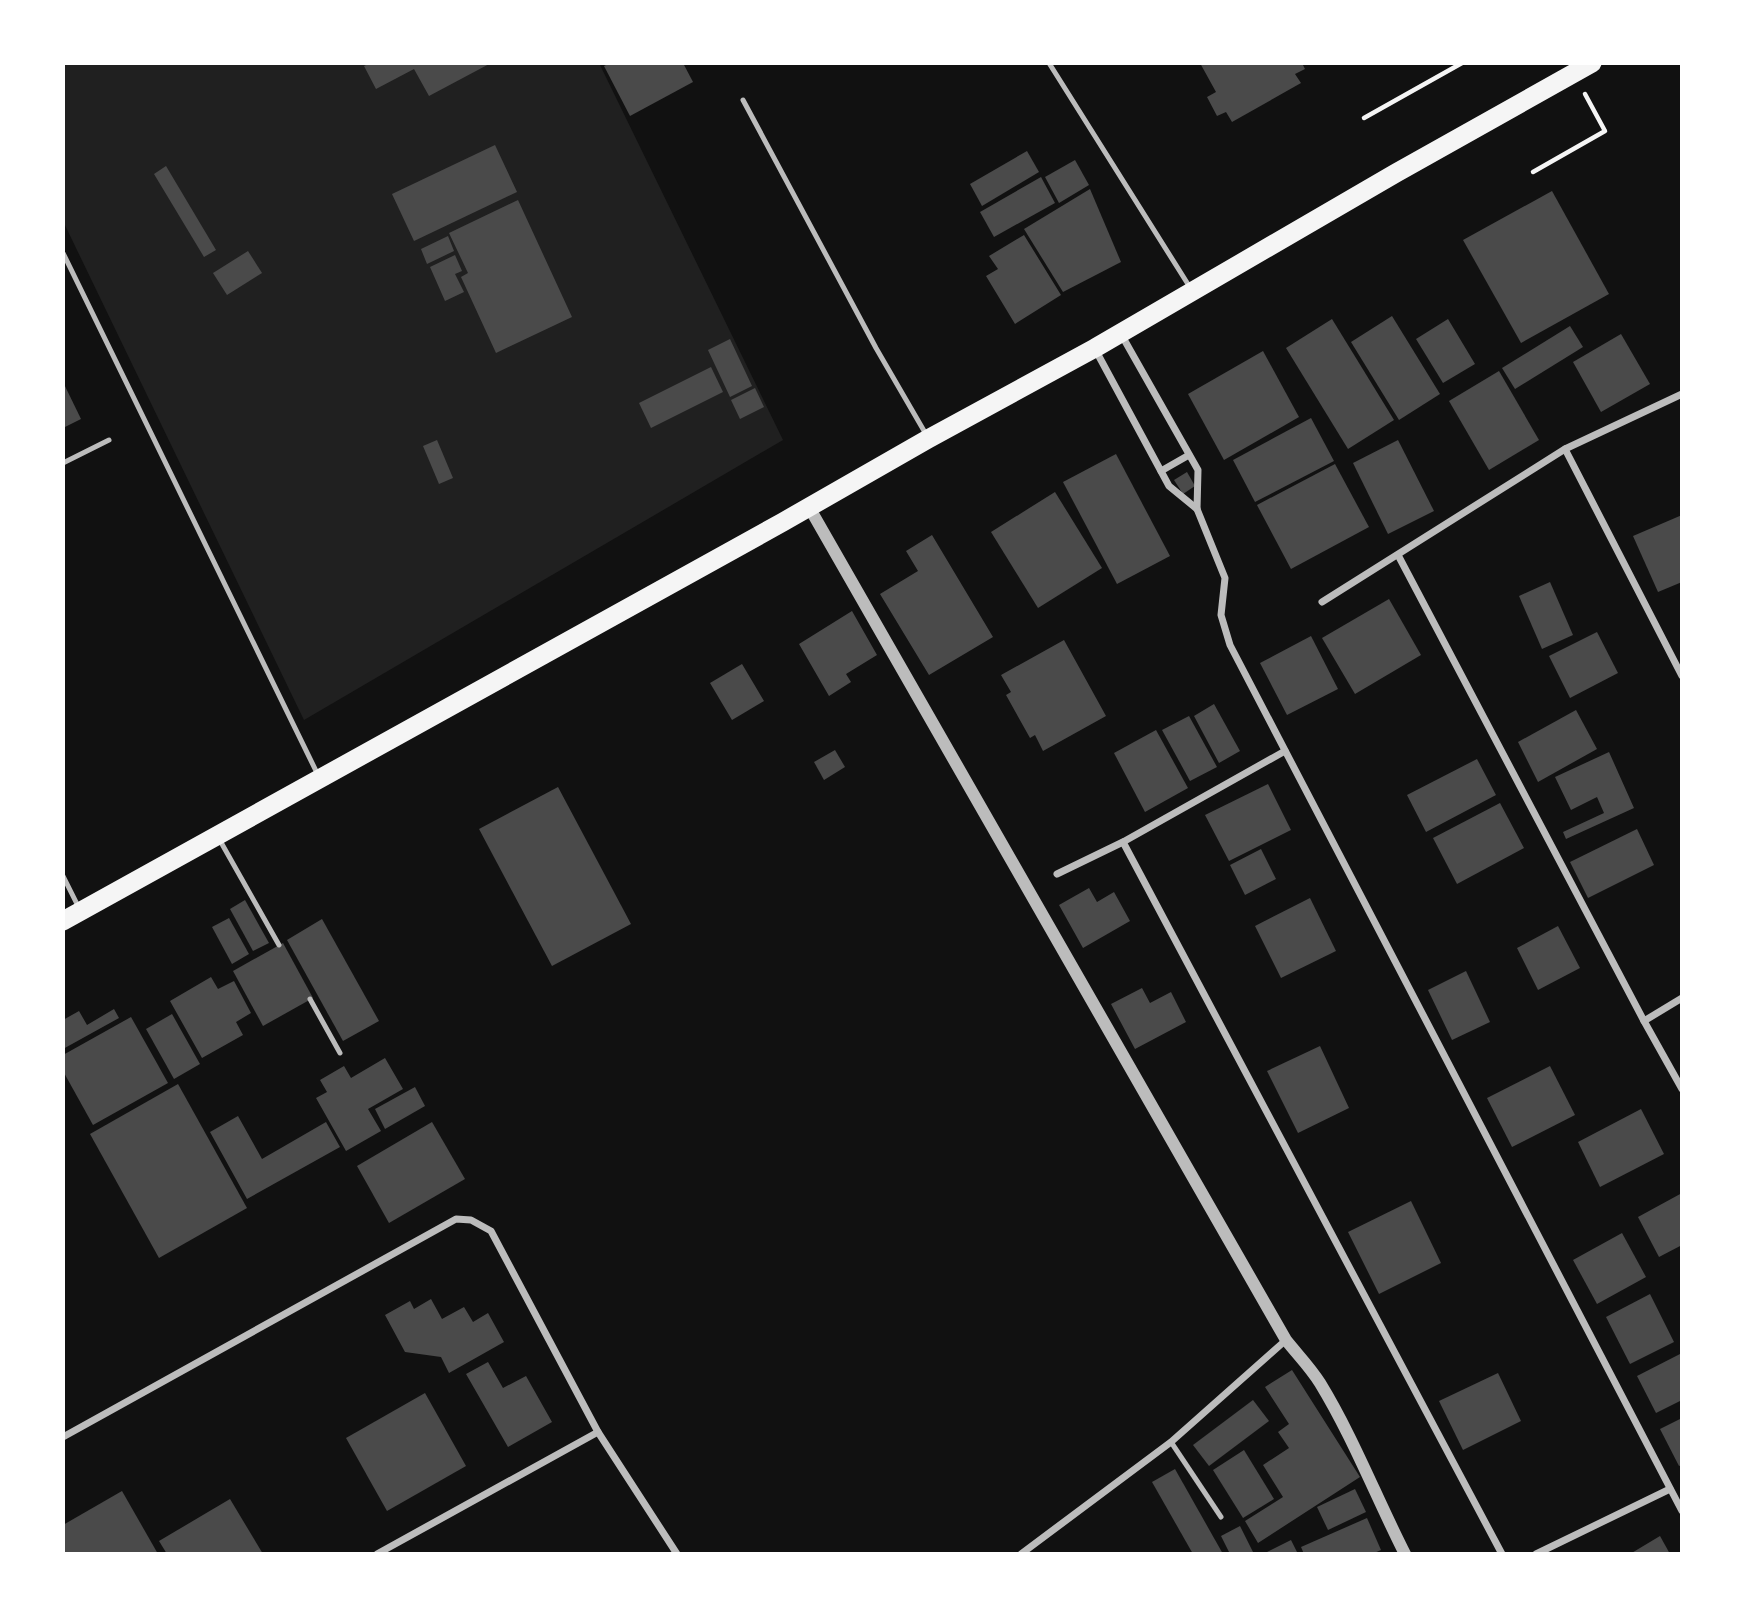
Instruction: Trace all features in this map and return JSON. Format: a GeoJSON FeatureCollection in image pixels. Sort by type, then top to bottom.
{"type":"FeatureCollection","features":[{"type":"Feature","properties":{"kind":"highway"},"geometry":{"type":"LineString","coordinates":[[63,921],[1095,348],[1592,63]]}},
{"type":"Feature","properties":{"kind":"street"},"geometry":{"type":"LineString","coordinates":[[1120,332],[1198,470],[1197,509],[1226,578],[1221,615],[1230,645],[1682,1511]]}},
{"type":"Feature","properties":{"kind":"street"},"geometry":{"type":"LineString","coordinates":[[1095,348],[1169,486],[1197,509]]}},
{"type":"Feature","properties":{"kind":"street"},"geometry":{"type":"LineString","coordinates":[[1322,602],[1564,449],[1682,394]]}},
{"type":"Feature","properties":{"kind":"street"},"geometry":{"type":"LineString","coordinates":[[1564,449],[1682,676]]}},
{"type":"Feature","properties":{"kind":"street"},"geometry":{"type":"LineString","coordinates":[[1161,471],[1189,455]]}},
{"type":"Feature","properties":{"kind":"street"},"geometry":{"type":"LineString","coordinates":[[809,507],[1286,1340],[1319,1381],[1348,1432],[1381,1508],[1405,1554]]}},
{"type":"Feature","properties":{"kind":"street"},"geometry":{"type":"LineString","coordinates":[[1398,555],[1682,1089]]}},
{"type":"Feature","properties":{"kind":"street"},"geometry":{"type":"LineString","coordinates":[[1057,874],[1123,842],[1284,751]]}},
{"type":"Feature","properties":{"kind":"street"},"geometry":{"type":"LineString","coordinates":[[1123,842],[1502,1554]]}},
{"type":"Feature","properties":{"kind":"street"},"geometry":{"type":"LineString","coordinates":[[1644,1021],[1682,998]]}},
{"type":"Feature","properties":{"kind":"street"},"geometry":{"type":"LineString","coordinates":[[63,1437],[456,1219],[471,1220],[491,1231],[598,1432],[677,1554]]}},
{"type":"Feature","properties":{"kind":"street"},"geometry":{"type":"LineString","coordinates":[[1021,1554],[1171,1442],[1286,1340]]}},
{"type":"Feature","properties":{"kind":"street"},"geometry":{"type":"LineString","coordinates":[[377,1554],[598,1432]]}},
{"type":"Feature","properties":{"kind":"street"},"geometry":{"type":"LineString","coordinates":[[1536,1554],[1670,1489]]}},
{"type":"Feature","properties":{"kind":"lane"},"geometry":{"type":"LineString","coordinates":[[1049,63],[1193,291]]}},
{"type":"Feature","properties":{"kind":"lane"},"geometry":{"type":"LineString","coordinates":[[743,100],[928,439]]}},
{"type":"Feature","properties":{"kind":"lane"},"geometry":{"type":"LineString","coordinates":[[63,253],[320,778]]}},
{"type":"Feature","properties":{"kind":"lane"},"geometry":{"type":"LineString","coordinates":[[63,463],[108,440]]}},
{"type":"Feature","properties":{"kind":"lane"},"geometry":{"type":"LineString","coordinates":[[217,835],[279,945]]}},
{"type":"Feature","properties":{"kind":"lane"},"geometry":{"type":"LineString","coordinates":[[63,876],[81,911]]}},
{"type":"Feature","properties":{"kind":"lane"},"geometry":{"type":"LineString","coordinates":[[310,999],[340,1053]]}},
{"type":"Feature","properties":{"kind":"lane"},"geometry":{"type":"LineString","coordinates":[[1171,1442],[1221,1517]]}},
{"type":"Feature","properties":{"kind":"path"},"geometry":{"type":"LineString","coordinates":[[1364,118],[1462,63]]}},
{"type":"Feature","properties":{"kind":"path"},"geometry":{"type":"LineString","coordinates":[[1533,172],[1605,131],[1573,74]]}},
{"type":"Feature","properties":{"kind":"shaded area"},"geometry":{"type":"Polygon","coordinates":[[[63,63],[599,63],[783,440],[304,720],[63,221],[63,63]]]}},
{"type":"Feature","properties":{"kind":"building"},"geometry":{"type":"Polygon","coordinates":[[[370,63],[491,63],[429,96],[414,69],[376,89],[364,66],[370,63]]]}},
{"type":"Feature","properties":{"kind":"building"},"geometry":{"type":"Polygon","coordinates":[[[610,63],[683,63],[693,82],[630,116],[604,66],[610,63]]]}},
{"type":"Feature","properties":{"kind":"building"},"geometry":{"type":"Polygon","coordinates":[[[1200,63],[1302,63],[1305,69],[1295,74],[1301,83],[1232,122],[1226,112],[1217,116],[1207,97],[1216,92],[1200,63]]]}},
{"type":"Feature","properties":{"kind":"building"},"geometry":{"type":"Polygon","coordinates":[[[495,145],[517,192],[414,241],[392,194],[495,145]]]}},
{"type":"Feature","properties":{"kind":"building"},"geometry":{"type":"Polygon","coordinates":[[[1027,151],[1039,172],[982,206],[970,184],[1027,151]]]}},
{"type":"Feature","properties":{"kind":"building"},"geometry":{"type":"Polygon","coordinates":[[[1075,160],[1089,185],[1059,203],[1045,177],[1075,160]]]}},
{"type":"Feature","properties":{"kind":"building"},"geometry":{"type":"Polygon","coordinates":[[[166,166],[216,250],[204,257],[154,174],[166,166]]]}},
{"type":"Feature","properties":{"kind":"building"},"geometry":{"type":"Polygon","coordinates":[[[1041,177],[1055,203],[994,237],[980,212],[1041,177]]]}},
{"type":"Feature","properties":{"kind":"building"},"geometry":{"type":"Polygon","coordinates":[[[1090,189],[1121,262],[1063,292],[1024,229],[1090,189]]]}},
{"type":"Feature","properties":{"kind":"building"},"geometry":{"type":"Polygon","coordinates":[[[1552,191],[1609,294],[1521,343],[1463,240],[1552,191]]]}},
{"type":"Feature","properties":{"kind":"building"},"geometry":{"type":"Polygon","coordinates":[[[518,200],[572,317],[496,353],[461,277],[468,273],[449,233],[518,200]]]}},
{"type":"Feature","properties":{"kind":"building"},"geometry":{"type":"Polygon","coordinates":[[[1024,235],[1061,295],[1015,324],[986,276],[998,269],[989,256],[1024,235]]]}},
{"type":"Feature","properties":{"kind":"building"},"geometry":{"type":"Polygon","coordinates":[[[448,236],[454,251],[427,264],[421,249],[448,236]]]}},
{"type":"Feature","properties":{"kind":"building"},"geometry":{"type":"Polygon","coordinates":[[[248,251],[262,273],[227,295],[213,273],[248,251]]]}},
{"type":"Feature","properties":{"kind":"building"},"geometry":{"type":"Polygon","coordinates":[[[455,255],[462,271],[455,274],[464,292],[445,301],[430,267],[455,255]]]}},
{"type":"Feature","properties":{"kind":"building"},"geometry":{"type":"Polygon","coordinates":[[[1392,316],[1440,394],[1399,420],[1351,342],[1392,316]]]}},
{"type":"Feature","properties":{"kind":"building"},"geometry":{"type":"Polygon","coordinates":[[[1332,319],[1394,420],[1348,449],[1286,348],[1332,319]]]}},
{"type":"Feature","properties":{"kind":"building"},"geometry":{"type":"Polygon","coordinates":[[[1448,319],[1475,364],[1443,383],[1416,339],[1448,319]]]}},
{"type":"Feature","properties":{"kind":"building"},"geometry":{"type":"Polygon","coordinates":[[[1570,326],[1583,347],[1515,389],[1502,368],[1570,326]]]}},
{"type":"Feature","properties":{"kind":"building"},"geometry":{"type":"Polygon","coordinates":[[[1621,334],[1650,384],[1601,412],[1573,362],[1621,334]]]}},
{"type":"Feature","properties":{"kind":"building"},"geometry":{"type":"Polygon","coordinates":[[[730,339],[752,386],[730,397],[708,350],[730,339]]]}},
{"type":"Feature","properties":{"kind":"building"},"geometry":{"type":"Polygon","coordinates":[[[1263,351],[1299,417],[1224,460],[1188,394],[1263,351]]]}},
{"type":"Feature","properties":{"kind":"building"},"geometry":{"type":"Polygon","coordinates":[[[711,367],[723,392],[651,428],[639,403],[711,367]]]}},
{"type":"Feature","properties":{"kind":"building"},"geometry":{"type":"Polygon","coordinates":[[[1499,371],[1539,440],[1489,470],[1449,401],[1499,371]]]}},
{"type":"Feature","properties":{"kind":"building"},"geometry":{"type":"Polygon","coordinates":[[[63,382],[81,419],[63,428],[63,382]]]}},
{"type":"Feature","properties":{"kind":"building"},"geometry":{"type":"Polygon","coordinates":[[[755,388],[764,407],[740,419],[731,400],[755,388]]]}},
{"type":"Feature","properties":{"kind":"building"},"geometry":{"type":"Polygon","coordinates":[[[1311,418],[1334,461],[1255,502],[1233,460],[1311,418]]]}},
{"type":"Feature","properties":{"kind":"building"},"geometry":{"type":"Polygon","coordinates":[[[437,440],[453,478],[439,484],[423,446],[437,440]]]}},
{"type":"Feature","properties":{"kind":"building"},"geometry":{"type":"Polygon","coordinates":[[[1398,440],[1434,511],[1388,534],[1353,463],[1398,440]]]}},
{"type":"Feature","properties":{"kind":"building"},"geometry":{"type":"Polygon","coordinates":[[[1116,454],[1170,556],[1117,584],[1063,482],[1116,454]]]}},
{"type":"Feature","properties":{"kind":"building"},"geometry":{"type":"Polygon","coordinates":[[[1335,464],[1369,527],[1291,569],[1257,505],[1335,464]]]}},
{"type":"Feature","properties":{"kind":"building"},"geometry":{"type":"Polygon","coordinates":[[[1187,472],[1195,486],[1183,494],[1174,480],[1187,472]]]}},
{"type":"Feature","properties":{"kind":"building"},"geometry":{"type":"Polygon","coordinates":[[[1055,492],[1102,568],[1038,608],[991,532],[1055,492]]]}},
{"type":"Feature","properties":{"kind":"building"},"geometry":{"type":"Polygon","coordinates":[[[1682,515],[1682,582],[1658,592],[1633,536],[1682,515]]]}},
{"type":"Feature","properties":{"kind":"building"},"geometry":{"type":"Polygon","coordinates":[[[932,535],[993,637],[929,675],[880,594],[918,571],[906,551],[932,535]]]}},
{"type":"Feature","properties":{"kind":"building"},"geometry":{"type":"Polygon","coordinates":[[[1550,582],[1573,635],[1542,649],[1519,596],[1550,582]]]}},
{"type":"Feature","properties":{"kind":"building"},"geometry":{"type":"Polygon","coordinates":[[[1389,599],[1421,655],[1355,694],[1322,638],[1389,599]]]}},
{"type":"Feature","properties":{"kind":"building"},"geometry":{"type":"Polygon","coordinates":[[[852,611],[877,655],[846,674],[851,682],[829,696],[799,644],[852,611]]]}},
{"type":"Feature","properties":{"kind":"building"},"geometry":{"type":"Polygon","coordinates":[[[1597,632],[1618,673],[1570,698],[1549,656],[1597,632]]]}},
{"type":"Feature","properties":{"kind":"building"},"geometry":{"type":"Polygon","coordinates":[[[1311,636],[1338,689],[1287,715],[1260,663],[1311,636]]]}},
{"type":"Feature","properties":{"kind":"building"},"geometry":{"type":"Polygon","coordinates":[[[1064,640],[1106,716],[1043,751],[1035,735],[1030,738],[1006,695],[1011,692],[1001,675],[1064,640]]]}},
{"type":"Feature","properties":{"kind":"building"},"geometry":{"type":"Polygon","coordinates":[[[742,664],[764,701],[732,720],[710,683],[742,664]]]}},
{"type":"Feature","properties":{"kind":"building"},"geometry":{"type":"Polygon","coordinates":[[[1214,704],[1240,751],[1219,763],[1194,716],[1214,704]]]}},
{"type":"Feature","properties":{"kind":"building"},"geometry":{"type":"Polygon","coordinates":[[[1576,710],[1597,749],[1538,782],[1518,742],[1576,710]]]}},
{"type":"Feature","properties":{"kind":"building"},"geometry":{"type":"Polygon","coordinates":[[[1189,716],[1217,767],[1190,781],[1162,730],[1189,716]]]}},
{"type":"Feature","properties":{"kind":"building"},"geometry":{"type":"Polygon","coordinates":[[[1156,730],[1188,788],[1145,812],[1114,753],[1156,730]]]}},
{"type":"Feature","properties":{"kind":"building"},"geometry":{"type":"Polygon","coordinates":[[[835,750],[845,767],[824,780],[814,762],[835,750]]]}},
{"type":"Feature","properties":{"kind":"building"},"geometry":{"type":"Polygon","coordinates":[[[1609,752],[1634,808],[1566,839],[1563,832],[1604,813],[1597,797],[1571,810],[1555,777],[1609,752]]]}},
{"type":"Feature","properties":{"kind":"building"},"geometry":{"type":"Polygon","coordinates":[[[1477,759],[1496,795],[1426,832],[1407,795],[1477,759]]]}},
{"type":"Feature","properties":{"kind":"building"},"geometry":{"type":"Polygon","coordinates":[[[1268,784],[1291,830],[1229,861],[1205,815],[1268,784]]]}},
{"type":"Feature","properties":{"kind":"building"},"geometry":{"type":"Polygon","coordinates":[[[558,787],[631,924],[552,966],[479,829],[558,787]]]}},
{"type":"Feature","properties":{"kind":"building"},"geometry":{"type":"Polygon","coordinates":[[[1500,803],[1524,848],[1457,884],[1433,838],[1500,803]]]}},
{"type":"Feature","properties":{"kind":"building"},"geometry":{"type":"Polygon","coordinates":[[[1637,829],[1654,865],[1588,898],[1570,862],[1637,829]]]}},
{"type":"Feature","properties":{"kind":"building"},"geometry":{"type":"Polygon","coordinates":[[[1261,849],[1276,879],[1245,895],[1230,865],[1261,849]]]}},
{"type":"Feature","properties":{"kind":"building"},"geometry":{"type":"Polygon","coordinates":[[[1089,888],[1097,902],[1114,892],[1130,921],[1083,948],[1059,905],[1089,888]]]}},
{"type":"Feature","properties":{"kind":"building"},"geometry":{"type":"Polygon","coordinates":[[[1310,898],[1336,951],[1281,978],[1255,926],[1310,898]]]}},
{"type":"Feature","properties":{"kind":"building"},"geometry":{"type":"Polygon","coordinates":[[[245,900],[269,943],[253,951],[230,909],[245,900]]]}},
{"type":"Feature","properties":{"kind":"building"},"geometry":{"type":"Polygon","coordinates":[[[229,918],[249,954],[232,964],[212,927],[229,918]]]}},
{"type":"Feature","properties":{"kind":"building"},"geometry":{"type":"Polygon","coordinates":[[[322,919],[379,1021],[343,1041],[287,940],[322,919]]]}},
{"type":"Feature","properties":{"kind":"building"},"geometry":{"type":"Polygon","coordinates":[[[1558,926],[1580,968],[1538,990],[1517,948],[1558,926]]]}},
{"type":"Feature","properties":{"kind":"building"},"geometry":{"type":"Polygon","coordinates":[[[283,943],[313,998],[263,1026],[233,971],[283,943]]]}},
{"type":"Feature","properties":{"kind":"building"},"geometry":{"type":"Polygon","coordinates":[[[1466,971],[1490,1022],[1452,1040],[1428,990],[1466,971]]]}},
{"type":"Feature","properties":{"kind":"building"},"geometry":{"type":"Polygon","coordinates":[[[211,977],[218,989],[234,981],[251,1013],[236,1022],[243,1035],[202,1058],[170,1001],[211,977]]]}},
{"type":"Feature","properties":{"kind":"building"},"geometry":{"type":"Polygon","coordinates":[[[1142,988],[1150,1003],[1171,992],[1186,1022],[1135,1049],[1111,1004],[1142,988]]]}},
{"type":"Feature","properties":{"kind":"building"},"geometry":{"type":"Polygon","coordinates":[[[114,1009],[119,1018],[63,1049],[63,1020],[79,1011],[87,1025],[114,1009]]]}},
{"type":"Feature","properties":{"kind":"building"},"geometry":{"type":"Polygon","coordinates":[[[172,1014],[200,1064],[174,1079],[146,1029],[172,1014]]]}},
{"type":"Feature","properties":{"kind":"building"},"geometry":{"type":"Polygon","coordinates":[[[131,1017],[168,1083],[93,1125],[63,1071],[63,1055],[131,1017]]]}},
{"type":"Feature","properties":{"kind":"building"},"geometry":{"type":"Polygon","coordinates":[[[1320,1046],[1349,1108],[1298,1133],[1267,1071],[1320,1046]]]}},
{"type":"Feature","properties":{"kind":"building"},"geometry":{"type":"Polygon","coordinates":[[[385,1058],[403,1089],[368,1109],[381,1131],[346,1151],[316,1098],[327,1092],[320,1080],[344,1066],[351,1078],[385,1058]]]}},
{"type":"Feature","properties":{"kind":"building"},"geometry":{"type":"Polygon","coordinates":[[[1550,1066],[1575,1115],[1512,1147],[1487,1098],[1550,1066]]]}},
{"type":"Feature","properties":{"kind":"building"},"geometry":{"type":"Polygon","coordinates":[[[178,1084],[247,1208],[159,1258],[90,1134],[178,1084]]]}},
{"type":"Feature","properties":{"kind":"building"},"geometry":{"type":"Polygon","coordinates":[[[415,1087],[425,1106],[385,1129],[375,1109],[415,1087]]]}},
{"type":"Feature","properties":{"kind":"building"},"geometry":{"type":"Polygon","coordinates":[[[1641,1109],[1664,1154],[1600,1187],[1578,1142],[1641,1109]]]}},
{"type":"Feature","properties":{"kind":"building"},"geometry":{"type":"Polygon","coordinates":[[[238,1116],[262,1159],[326,1122],[340,1147],[247,1199],[210,1132],[238,1116]]]}},
{"type":"Feature","properties":{"kind":"building"},"geometry":{"type":"Polygon","coordinates":[[[432,1122],[465,1179],[389,1223],[357,1166],[432,1122]]]}},
{"type":"Feature","properties":{"kind":"building"},"geometry":{"type":"Polygon","coordinates":[[[1682,1193],[1682,1245],[1659,1257],[1638,1217],[1682,1193]]]}},
{"type":"Feature","properties":{"kind":"building"},"geometry":{"type":"Polygon","coordinates":[[[1411,1201],[1441,1263],[1379,1294],[1348,1232],[1411,1201]]]}},
{"type":"Feature","properties":{"kind":"building"},"geometry":{"type":"Polygon","coordinates":[[[1622,1233],[1646,1277],[1597,1304],[1573,1260],[1622,1233]]]}},
{"type":"Feature","properties":{"kind":"building"},"geometry":{"type":"Polygon","coordinates":[[[1650,1294],[1674,1342],[1630,1364],[1606,1317],[1650,1294]]]}},
{"type":"Feature","properties":{"kind":"building"},"geometry":{"type":"Polygon","coordinates":[[[431,1299],[442,1319],[464,1307],[473,1322],[488,1313],[504,1342],[449,1373],[441,1357],[405,1352],[385,1315],[410,1301],[414,1309],[431,1299]]]}},
{"type":"Feature","properties":{"kind":"building"},"geometry":{"type":"Polygon","coordinates":[[[1680,1354],[1682,1400],[1656,1413],[1637,1376],[1680,1354]]]}},
{"type":"Feature","properties":{"kind":"building"},"geometry":{"type":"Polygon","coordinates":[[[488,1362],[503,1388],[526,1376],[552,1422],[508,1447],[466,1374],[488,1362]]]}},
{"type":"Feature","properties":{"kind":"building"},"geometry":{"type":"Polygon","coordinates":[[[1292,1370],[1360,1477],[1258,1543],[1245,1521],[1283,1497],[1263,1465],[1289,1448],[1278,1432],[1289,1424],[1265,1387],[1292,1370]]]}},
{"type":"Feature","properties":{"kind":"building"},"geometry":{"type":"Polygon","coordinates":[[[1498,1373],[1521,1421],[1463,1450],[1439,1401],[1498,1373]]]}},
{"type":"Feature","properties":{"kind":"building"},"geometry":{"type":"Polygon","coordinates":[[[425,1393],[466,1466],[387,1511],[346,1438],[425,1393]]]}},
{"type":"Feature","properties":{"kind":"building"},"geometry":{"type":"Polygon","coordinates":[[[1253,1400],[1269,1421],[1209,1466],[1193,1445],[1253,1400]]]}},
{"type":"Feature","properties":{"kind":"building"},"geometry":{"type":"Polygon","coordinates":[[[1682,1418],[1682,1465],[1679,1466],[1660,1429],[1682,1418]]]}},
{"type":"Feature","properties":{"kind":"building"},"geometry":{"type":"Polygon","coordinates":[[[1244,1450],[1274,1499],[1243,1518],[1213,1470],[1244,1450]]]}},
{"type":"Feature","properties":{"kind":"building"},"geometry":{"type":"Polygon","coordinates":[[[1175,1469],[1223,1554],[1193,1554],[1152,1482],[1175,1469]]]}},
{"type":"Feature","properties":{"kind":"building"},"geometry":{"type":"Polygon","coordinates":[[[1355,1489],[1366,1512],[1328,1530],[1317,1507],[1355,1489]]]}},
{"type":"Feature","properties":{"kind":"building"},"geometry":{"type":"Polygon","coordinates":[[[122,1491],[158,1554],[63,1554],[63,1525],[122,1491]]]}},
{"type":"Feature","properties":{"kind":"building"},"geometry":{"type":"Polygon","coordinates":[[[230,1499],[263,1554],[167,1554],[159,1541],[230,1499]]]}},
{"type":"Feature","properties":{"kind":"building"},"geometry":{"type":"Polygon","coordinates":[[[1367,1518],[1381,1550],[1372,1554],[1304,1554],[1301,1547],[1367,1518]]]}},
{"type":"Feature","properties":{"kind":"building"},"geometry":{"type":"Polygon","coordinates":[[[1240,1526],[1254,1554],[1230,1554],[1221,1536],[1240,1526]]]}},
{"type":"Feature","properties":{"kind":"building"},"geometry":{"type":"Polygon","coordinates":[[[1660,1536],[1670,1554],[1630,1554],[1660,1536]]]}},
{"type":"Feature","properties":{"kind":"building"},"geometry":{"type":"Polygon","coordinates":[[[1291,1540],[1298,1554],[1263,1554],[1291,1540]]]}}]}
